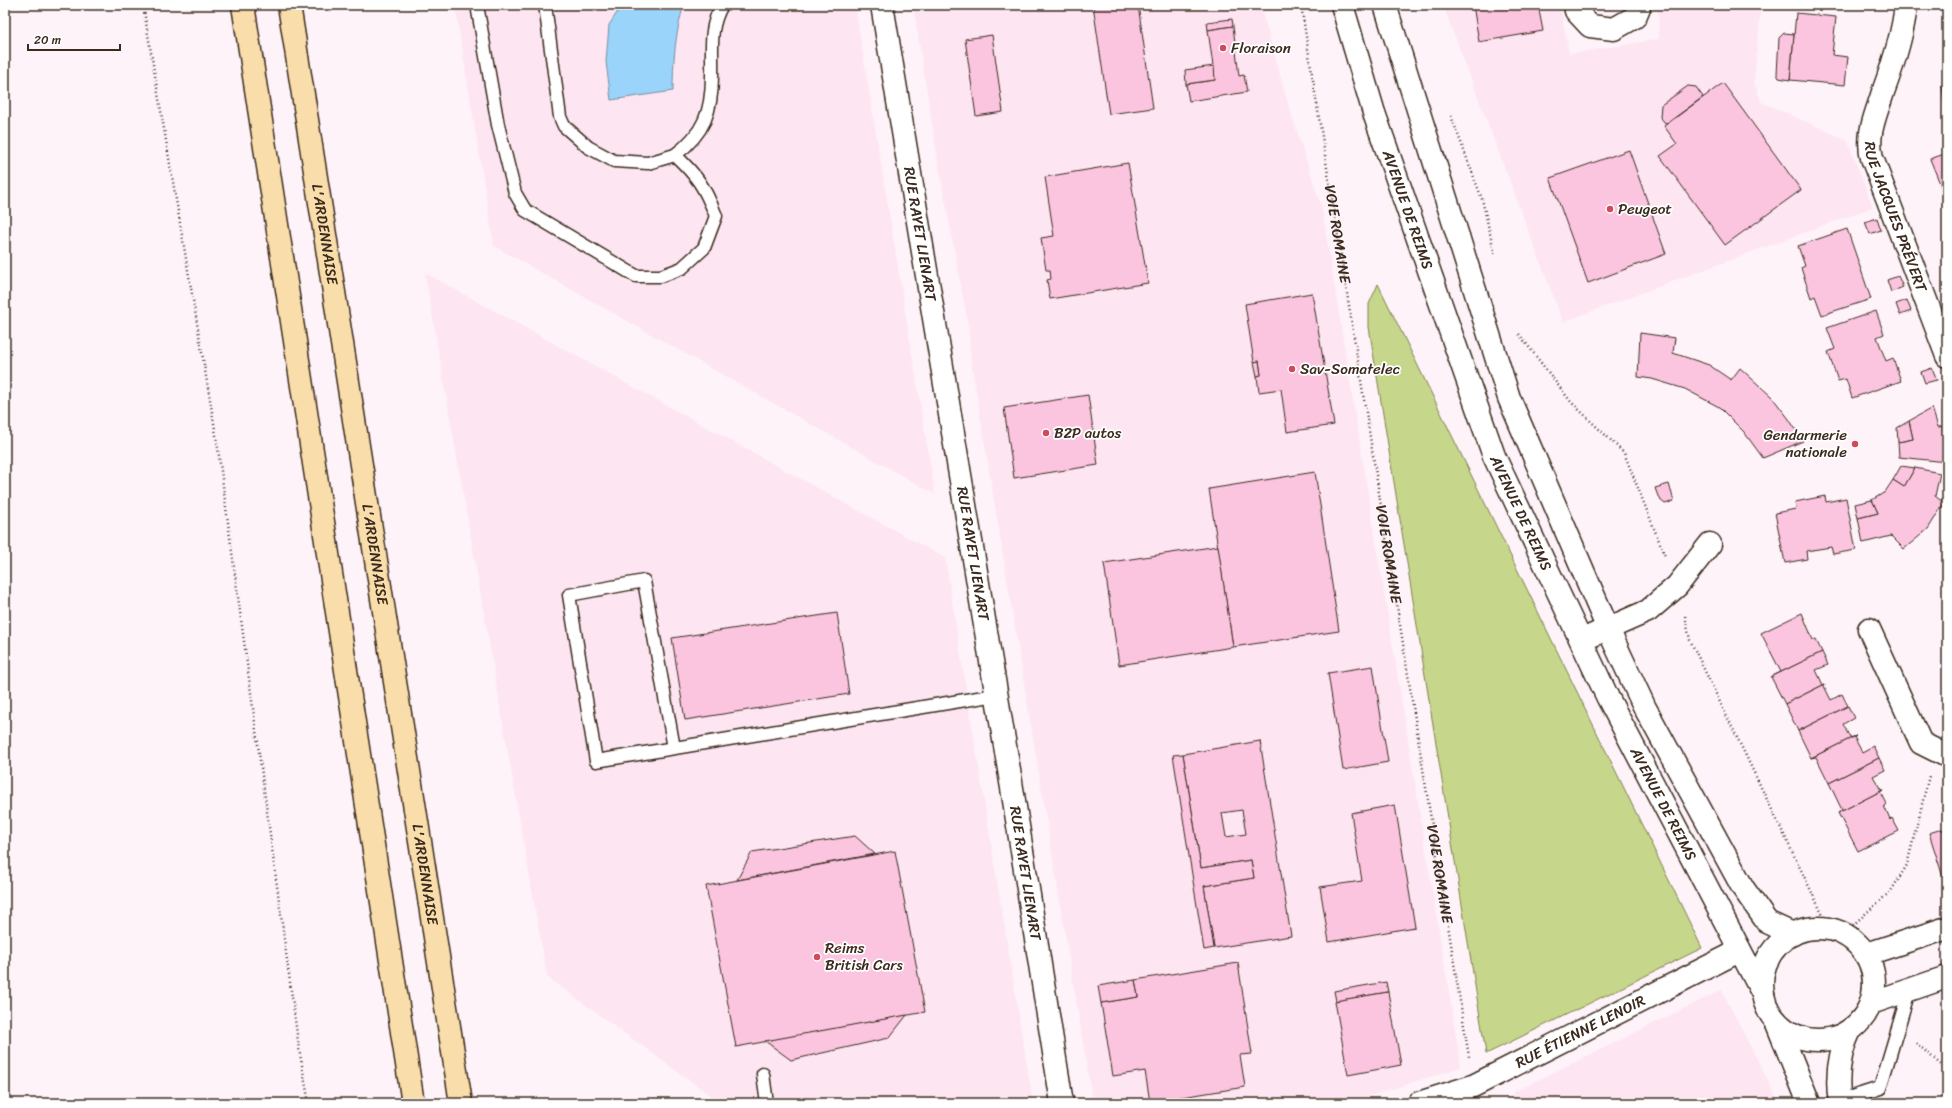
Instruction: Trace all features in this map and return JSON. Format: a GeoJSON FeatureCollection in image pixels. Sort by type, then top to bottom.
{"type":"FeatureCollection","features":[{"type":"Feature","properties":{"kind":"highway"},"geometry":{"type":"LineString","coordinates":[[243,5],[413,1103]]}},
{"type":"Feature","properties":{"kind":"highway","name":"L'ARDENNAISE"},"geometry":{"type":"LineString","coordinates":[[289,5],[460,1103]]}},
{"type":"Feature","properties":{"kind":"main road","name":"RUE RAYET LIENART"},"geometry":{"type":"LineString","coordinates":[[882,5],[1062,1103]]}},
{"type":"Feature","properties":{"kind":"main road","name":"AVENUE DE REIMS"},"geometry":{"type":"LineString","coordinates":[[1342,5],[1374,113],[1494,456],[1608,698],[1739,952],[1763,994]]}},
{"type":"Feature","properties":{"kind":"main road","name":"AVENUE DE REIMS"},"geometry":{"type":"LineString","coordinates":[[1385,5],[1509,398],[1608,629],[1645,708],[1743,888],[1767,922],[1793,934]]}},
{"type":"Feature","properties":{"kind":"main road"},"geometry":{"type":"LineString","coordinates":[[1575,5],[1576,11],[1590,26],[1614,29],[1635,17],[1640,5]]}},
{"type":"Feature","properties":{"kind":"main road","name":"RUE JACQUES PRÉVERT"},"geometry":{"type":"LineString","coordinates":[[1906,5],[1896,51],[1873,121],[1869,147],[1947,356]]}},
{"type":"Feature","properties":{"kind":"main road"},"geometry":{"type":"LineString","coordinates":[[1582,640],[1648,611],[1677,586],[1710,544]]}},
{"type":"Feature","properties":{"kind":"main road"},"geometry":{"type":"LineString","coordinates":[[1869,629],[1921,743],[1941,752]]}},
{"type":"Feature","properties":{"kind":"main road","name":"AVENUE DE REIMS"},"geometry":{"type":"LineString","coordinates":[[1776,1021],[1788,1032],[1803,1038],[1820,1041],[1836,1038],[1850,1030],[1863,1018],[1872,1003],[1875,987],[1873,970],[1867,954],[1857,942],[1837,931],[1811,928],[1793,934],[1778,944],[1768,959],[1762,976],[1763,994],[1767,1008],[1776,1021],[1809,1103]]}},
{"type":"Feature","properties":{"kind":"main road"},"geometry":{"type":"LineString","coordinates":[[1867,954],[1947,928]]}},
{"type":"Feature","properties":{"kind":"main road","name":"RUE ÉTIENNE LENOIR"},"geometry":{"type":"LineString","coordinates":[[1419,1103],[1475,1095],[1739,952]]}},
{"type":"Feature","properties":{"kind":"main road"},"geometry":{"type":"LineString","coordinates":[[1872,1003],[1947,977]]}},
{"type":"Feature","properties":{"kind":"main road","name":"AVENUE DE REIMS"},"geometry":{"type":"LineString","coordinates":[[1840,1102],[1839,1068],[1843,1045],[1850,1030]]}},
{"type":"Feature","properties":{"kind":"lane"},"geometry":{"type":"LineString","coordinates":[[477,5],[498,125],[515,193],[525,210],[636,276],[661,276],[682,268],[704,248],[716,216],[704,186],[691,170],[675,155]]}},
{"type":"Feature","properties":{"kind":"lane"},"geometry":{"type":"LineString","coordinates":[[545,5],[560,116],[564,126],[588,147],[614,161],[648,163],[675,155],[689,145],[702,129],[710,104],[712,76],[711,35],[715,19],[722,5]]}},
{"type":"Feature","properties":{"kind":"lane"},"geometry":{"type":"LineString","coordinates":[[674,748],[644,582],[569,595],[596,761],[996,695]]}},
{"type":"Feature","properties":{"kind":"lane"},"geometry":{"type":"LineString","coordinates":[[1840,1102],[1880,1088],[1909,990]]}},
{"type":"Feature","properties":{"kind":"lane"},"geometry":{"type":"LineString","coordinates":[[764,1074],[767,1103]]}},
{"type":"Feature","properties":{"kind":"path"},"geometry":{"type":"LineString","coordinates":[[143,5],[217,441],[298,1041],[309,1103]]}},
{"type":"Feature","properties":{"kind":"path","name":"VOIE ROMAINE"},"geometry":{"type":"LineString","coordinates":[[1301,5],[1475,1095]]}},
{"type":"Feature","properties":{"kind":"path"},"geometry":{"type":"LineString","coordinates":[[1449,111],[1482,199],[1496,260]]}},
{"type":"Feature","properties":{"kind":"path"},"geometry":{"type":"LineString","coordinates":[[1518,333],[1571,402],[1624,453],[1677,586],[1690,640],[1837,931],[1891,891],[1907,865],[1941,752]]}},
{"type":"Feature","properties":{"kind":"path"},"geometry":{"type":"LineString","coordinates":[[1897,1027],[1947,1070]]}},
{"type":"Feature","properties":{"kind":"shaded area"},"geometry":{"type":"Polygon","coordinates":[[[455,5],[855,5],[935,494],[494,246],[455,5]]]}},
{"type":"Feature","properties":{"kind":"shaded area"},"geometry":{"type":"Polygon","coordinates":[[[913,5],[1260,5],[1289,107],[1322,209],[1461,1067],[1348,1103],[1093,1103],[970,354],[969,330],[938,161],[913,5]]]}},
{"type":"Feature","properties":{"kind":"shaded area"},"geometry":{"type":"Polygon","coordinates":[[[1443,5],[1560,5],[1569,54],[1659,39],[1658,5],[1761,5],[1754,82],[1761,102],[1847,140],[1873,207],[1563,322],[1443,5]]]}},
{"type":"Feature","properties":{"kind":"shaded area"},"geometry":{"type":"Polygon","coordinates":[[[425,273],[945,558],[1033,1103],[721,1103],[547,977],[425,273]]]}},
{"type":"Feature","properties":{"kind":"shaded area"},"geometry":{"type":"Polygon","coordinates":[[[1722,990],[1779,1103],[1509,1103],[1514,1092],[1722,990]]]}},
{"type":"Feature","properties":{"kind":"green space"},"geometry":{"type":"Polygon","coordinates":[[[1378,284],[1702,948],[1486,1054],[1369,327],[1369,304],[1378,284]]]}},
{"type":"Feature","properties":{"kind":"water"},"geometry":{"type":"Polygon","coordinates":[[[622,5],[684,5],[678,26],[675,48],[673,91],[611,100],[606,62],[609,25],[622,5]]]}},
{"type":"Feature","properties":{"kind":"building"},"geometry":{"type":"Polygon","coordinates":[[[1093,5],[1138,5],[1153,108],[1109,114],[1093,5]]]}},
{"type":"Feature","properties":{"kind":"building"},"geometry":{"type":"Polygon","coordinates":[[[1473,5],[1538,5],[1543,31],[1479,42],[1473,5]]]}},
{"type":"Feature","properties":{"kind":"building"},"geometry":{"type":"Polygon","coordinates":[[[1796,13],[1836,17],[1832,55],[1848,57],[1845,85],[1790,80],[1796,13]]]}},
{"type":"Feature","properties":{"kind":"building"},"geometry":{"type":"Polygon","coordinates":[[[1232,19],[1233,26],[1208,30],[1207,22],[1232,19]]]}},
{"type":"Feature","properties":{"kind":"building","name":"Floraison"},"geometry":{"type":"Polygon","coordinates":[[[1233,26],[1239,76],[1244,75],[1247,92],[1189,101],[1186,84],[1215,80],[1208,30],[1233,26]]]}},
{"type":"Feature","properties":{"kind":"building"},"geometry":{"type":"Polygon","coordinates":[[[1784,33],[1794,34],[1790,80],[1779,78],[1777,74],[1779,38],[1784,33]]]}},
{"type":"Feature","properties":{"kind":"building"},"geometry":{"type":"Polygon","coordinates":[[[992,35],[1003,112],[976,116],[965,39],[992,35]]]}},
{"type":"Feature","properties":{"kind":"building"},"geometry":{"type":"Polygon","coordinates":[[[1214,66],[1215,80],[1186,84],[1185,70],[1214,66]]]}},
{"type":"Feature","properties":{"kind":"building"},"geometry":{"type":"Polygon","coordinates":[[[1723,83],[1801,190],[1725,245],[1660,156],[1677,144],[1664,126],[1723,83]]]}},
{"type":"Feature","properties":{"kind":"building"},"geometry":{"type":"Polygon","coordinates":[[[1942,85],[1947,85],[1947,116],[1946,116],[1942,85]]]}},
{"type":"Feature","properties":{"kind":"building"},"geometry":{"type":"Polygon","coordinates":[[[1688,86],[1696,87],[1703,97],[1666,124],[1660,117],[1661,105],[1688,86]]]}},
{"type":"Feature","properties":{"kind":"building"},"geometry":{"type":"Polygon","coordinates":[[[1629,150],[1666,254],[1588,283],[1550,178],[1629,150]]]}},
{"type":"Feature","properties":{"kind":"building"},"geometry":{"type":"Polygon","coordinates":[[[1947,153],[1947,184],[1941,186],[1930,159],[1947,153]]]}},
{"type":"Feature","properties":{"kind":"building"},"geometry":{"type":"Polygon","coordinates":[[[1128,163],[1148,283],[1050,299],[1047,280],[1051,279],[1050,270],[1046,270],[1041,238],[1054,236],[1045,177],[1128,163]]]}},
{"type":"Feature","properties":{"kind":"building"},"geometry":{"type":"Polygon","coordinates":[[[1947,184],[1947,200],[1941,186],[1947,184]]]}},
{"type":"Feature","properties":{"kind":"building"},"geometry":{"type":"Polygon","coordinates":[[[1877,218],[1881,230],[1870,234],[1865,222],[1877,218]]]}},
{"type":"Feature","properties":{"kind":"building"},"geometry":{"type":"Polygon","coordinates":[[[1847,229],[1871,299],[1822,315],[1815,296],[1811,298],[1801,268],[1805,266],[1798,246],[1847,229]]]}},
{"type":"Feature","properties":{"kind":"building"},"geometry":{"type":"Polygon","coordinates":[[[1898,276],[1903,287],[1891,292],[1887,280],[1898,276]]]}},
{"type":"Feature","properties":{"kind":"building","name":"Sav-Somatelec"},"geometry":{"type":"Polygon","coordinates":[[[1312,293],[1334,425],[1287,432],[1281,389],[1259,392],[1257,376],[1261,375],[1259,361],[1254,362],[1245,304],[1312,293]]]}},
{"type":"Feature","properties":{"kind":"building"},"geometry":{"type":"Polygon","coordinates":[[[1907,300],[1911,311],[1900,315],[1896,304],[1907,300]]]}},
{"type":"Feature","properties":{"kind":"building"},"geometry":{"type":"Polygon","coordinates":[[[1876,311],[1884,334],[1877,337],[1886,361],[1893,358],[1901,381],[1852,398],[1846,379],[1838,381],[1828,352],[1835,349],[1827,328],[1876,311]]]}},
{"type":"Feature","properties":{"kind":"building"},"geometry":{"type":"Polygon","coordinates":[[[1640,333],[1675,338],[1673,353],[1709,365],[1731,380],[1740,368],[1772,397],[1789,419],[1803,441],[1763,458],[1744,432],[1719,407],[1685,389],[1652,379],[1638,377],[1640,333]]]}},
{"type":"Feature","properties":{"kind":"building"},"geometry":{"type":"Polygon","coordinates":[[[1259,361],[1261,375],[1257,376],[1254,362],[1259,361]]]}},
{"type":"Feature","properties":{"kind":"building"},"geometry":{"type":"Polygon","coordinates":[[[1932,368],[1937,380],[1925,383],[1921,372],[1932,368]]]}},
{"type":"Feature","properties":{"kind":"building"},"geometry":{"type":"Polygon","coordinates":[[[1088,395],[1098,465],[1014,478],[1004,408],[1088,395]]]}},
{"type":"Feature","properties":{"kind":"building"},"geometry":{"type":"Polygon","coordinates":[[[1932,408],[1938,427],[1947,426],[1947,462],[1899,457],[1898,442],[1913,439],[1909,421],[1932,408]]]}},
{"type":"Feature","properties":{"kind":"building"},"geometry":{"type":"Polygon","coordinates":[[[1909,421],[1913,439],[1898,442],[1897,428],[1909,421]]]}},
{"type":"Feature","properties":{"kind":"building"},"geometry":{"type":"Polygon","coordinates":[[[1901,466],[1915,468],[1904,487],[1893,480],[1901,466]]]}},
{"type":"Feature","properties":{"kind":"building"},"geometry":{"type":"Polygon","coordinates":[[[1915,468],[1940,473],[1935,496],[1944,503],[1928,529],[1904,549],[1891,536],[1863,543],[1858,518],[1878,513],[1872,500],[1885,492],[1893,480],[1904,487],[1915,468]]]}},
{"type":"Feature","properties":{"kind":"building"},"geometry":{"type":"Polygon","coordinates":[[[1315,472],[1339,631],[1233,647],[1209,489],[1315,472]]]}},
{"type":"Feature","properties":{"kind":"building"},"geometry":{"type":"Polygon","coordinates":[[[1669,484],[1674,501],[1665,504],[1659,499],[1655,488],[1669,484]]]}},
{"type":"Feature","properties":{"kind":"building"},"geometry":{"type":"Polygon","coordinates":[[[1825,496],[1826,502],[1846,498],[1856,550],[1833,554],[1831,547],[1806,551],[1807,559],[1785,563],[1775,513],[1796,509],[1795,502],[1825,496]]]}},
{"type":"Feature","properties":{"kind":"building"},"geometry":{"type":"Polygon","coordinates":[[[1872,500],[1878,513],[1858,518],[1855,504],[1872,500]]]}},
{"type":"Feature","properties":{"kind":"building"},"geometry":{"type":"Polygon","coordinates":[[[1218,546],[1233,647],[1119,665],[1104,563],[1218,546]]]}},
{"type":"Feature","properties":{"kind":"building"},"geometry":{"type":"Polygon","coordinates":[[[837,613],[849,694],[685,720],[672,638],[837,613]]]}},
{"type":"Feature","properties":{"kind":"building"},"geometry":{"type":"Polygon","coordinates":[[[1802,613],[1813,640],[1816,640],[1822,652],[1771,677],[1781,672],[1761,633],[1802,613]]]}},
{"type":"Feature","properties":{"kind":"building"},"geometry":{"type":"Polygon","coordinates":[[[1822,652],[1828,665],[1816,670],[1823,685],[1785,704],[1771,677],[1822,652]]]}},
{"type":"Feature","properties":{"kind":"building"},"geometry":{"type":"Polygon","coordinates":[[[1373,666],[1388,762],[1343,770],[1328,673],[1373,666]]]}},
{"type":"Feature","properties":{"kind":"building"},"geometry":{"type":"Polygon","coordinates":[[[1825,684],[1824,686],[1831,700],[1842,694],[1848,706],[1798,731],[1785,704],[1825,684]]]}},
{"type":"Feature","properties":{"kind":"building"},"geometry":{"type":"Polygon","coordinates":[[[1848,706],[1854,718],[1843,724],[1850,738],[1856,736],[1811,758],[1798,731],[1848,706]]]}},
{"type":"Feature","properties":{"kind":"building"},"geometry":{"type":"Polygon","coordinates":[[[1856,736],[1854,737],[1862,752],[1873,746],[1879,758],[1829,783],[1816,757],[1811,758],[1856,736]]]}},
{"type":"Feature","properties":{"kind":"building"},"geometry":{"type":"Polygon","coordinates":[[[1260,741],[1291,936],[1214,948],[1204,886],[1254,878],[1251,860],[1201,868],[1183,754],[1260,741]],[[1242,810],[1222,813],[1226,837],[1246,834],[1242,810]]]}},
{"type":"Feature","properties":{"kind":"building"},"geometry":{"type":"Polygon","coordinates":[[[1183,754],[1201,868],[1251,860],[1254,878],[1204,886],[1214,948],[1204,950],[1173,755],[1183,754]]]}},
{"type":"Feature","properties":{"kind":"building"},"geometry":{"type":"Polygon","coordinates":[[[1879,758],[1885,770],[1873,776],[1881,790],[1883,790],[1838,813],[1842,810],[1829,783],[1879,758]]]}},
{"type":"Feature","properties":{"kind":"building"},"geometry":{"type":"Polygon","coordinates":[[[1883,790],[1880,792],[1886,804],[1884,806],[1890,820],[1892,818],[1899,831],[1858,851],[1838,813],[1883,790]]]}},
{"type":"Feature","properties":{"kind":"building"},"geometry":{"type":"Polygon","coordinates":[[[1395,805],[1415,927],[1329,942],[1320,887],[1362,881],[1351,813],[1395,805]]]}},
{"type":"Feature","properties":{"kind":"building"},"geometry":{"type":"Polygon","coordinates":[[[1942,829],[1943,831],[1947,829],[1947,875],[1943,877],[1929,833],[1942,829]]]}},
{"type":"Feature","properties":{"kind":"building"},"geometry":{"type":"Polygon","coordinates":[[[855,836],[875,854],[737,880],[752,852],[855,836]]]}},
{"type":"Feature","properties":{"kind":"building","name":"Reims British Cars"},"geometry":{"type":"Polygon","coordinates":[[[895,851],[925,1012],[736,1047],[706,886],[895,851]]]}},
{"type":"Feature","properties":{"kind":"building"},"geometry":{"type":"Polygon","coordinates":[[[1238,963],[1252,1054],[1240,1055],[1245,1087],[1150,1102],[1145,1071],[1113,1076],[1101,1003],[1138,997],[1135,980],[1238,963]]]}},
{"type":"Feature","properties":{"kind":"building"},"geometry":{"type":"Polygon","coordinates":[[[1135,980],[1138,997],[1101,1003],[1098,986],[1135,980]]]}},
{"type":"Feature","properties":{"kind":"building"},"geometry":{"type":"Polygon","coordinates":[[[1386,982],[1388,992],[1336,1001],[1334,991],[1386,982]]]}},
{"type":"Feature","properties":{"kind":"building"},"geometry":{"type":"Polygon","coordinates":[[[1388,992],[1401,1065],[1348,1075],[1335,1001],[1388,992]]]}},
{"type":"Feature","properties":{"kind":"building"},"geometry":{"type":"Polygon","coordinates":[[[907,1015],[889,1038],[791,1060],[765,1041],[907,1015]]]}},
{"type":"Feature","properties":{"kind":"place","name":"Floraison"},"geometry":{"type":"Point","coordinates":[1223,48]}},
{"type":"Feature","properties":{"kind":"place","name":"Peugeot"},"geometry":{"type":"Point","coordinates":[1610,209]}},
{"type":"Feature","properties":{"kind":"place","name":"Sav-Somatelec"},"geometry":{"type":"Point","coordinates":[1292,369]}},
{"type":"Feature","properties":{"kind":"place","name":"B2P autos"},"geometry":{"type":"Point","coordinates":[1046,433]}},
{"type":"Feature","properties":{"kind":"place","name":"Gendarmerie nationale"},"geometry":{"type":"Point","coordinates":[1855,444]}},
{"type":"Feature","properties":{"kind":"place","name":"Reims British Cars"},"geometry":{"type":"Point","coordinates":[817,957]}}]}
